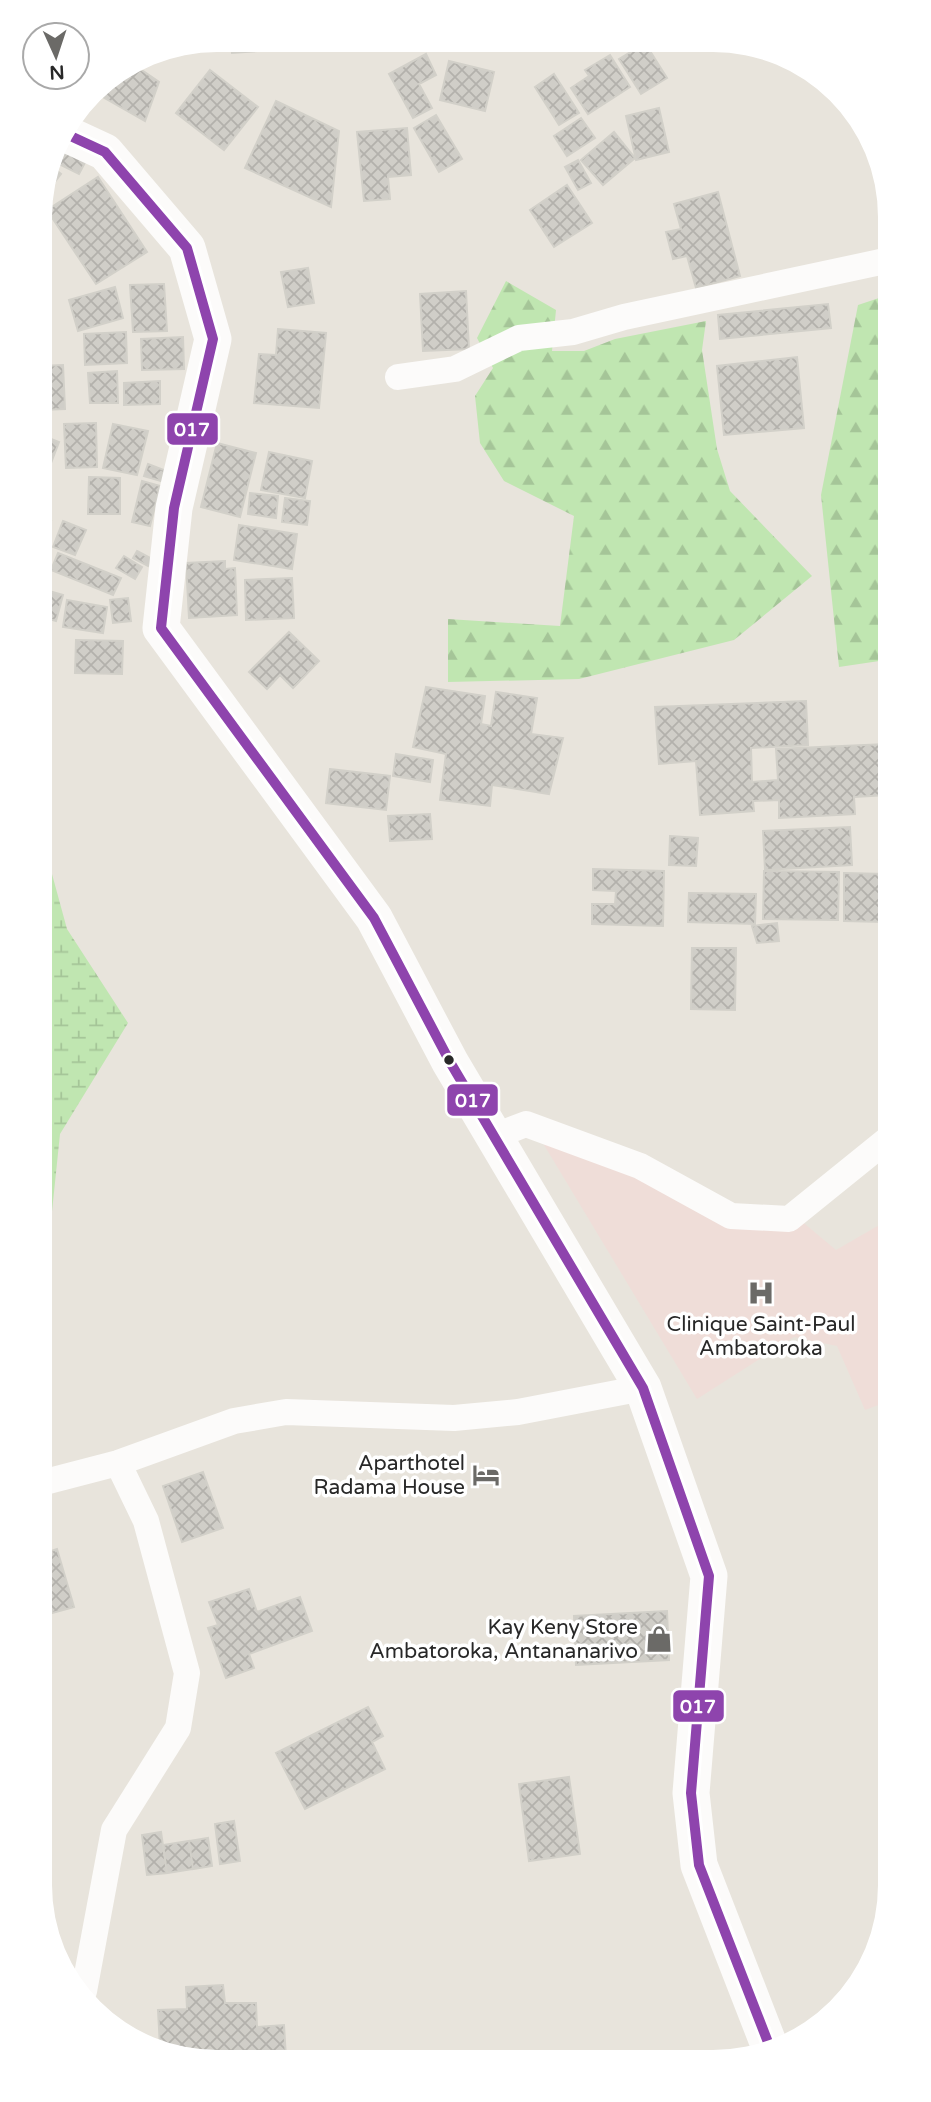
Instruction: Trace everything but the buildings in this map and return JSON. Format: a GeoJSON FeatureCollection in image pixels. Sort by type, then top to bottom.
{"type":"FeatureCollection","features":[{"type":"Feature","properties":{"kind":"street"},"geometry":{"type":"LineString","coordinates":[[74,138],[105,152],[187,248],[212,339],[174,508],[161,628],[374,918],[450,1062],[643,1388],[709,1576],[691,1793],[699,1865],[767,2040]]}},
{"type":"Feature","properties":{"kind":"street"},"geometry":{"type":"LineString","coordinates":[[398,377],[455,369],[519,338],[573,332],[624,317],[878,263]]}},
{"type":"Feature","properties":{"kind":"street"},"geometry":{"type":"LineString","coordinates":[[495,1136],[526,1124],[640,1166],[731,1216],[789,1219],[878,1147]]}},
{"type":"Feature","properties":{"kind":"street"},"geometry":{"type":"LineString","coordinates":[[52,1480],[118,1463],[233,1421],[286,1412],[454,1418],[518,1412],[643,1388]]}},
{"type":"Feature","properties":{"kind":"street"},"geometry":{"type":"LineString","coordinates":[[86,1983],[114,1830],[178,1728],[187,1672],[146,1521],[118,1463]]}},
{"type":"Feature","properties":{"kind":"shaded area","name":"Clinique Saint-Paul Ambatoroka"},"geometry":{"type":"Polygon","coordinates":[[[529,1120],[736,1205],[793,1214],[836,1250],[878,1226],[878,1405],[865,1410],[837,1346],[794,1337],[697,1399],[529,1120]]]}},
{"type":"Feature","properties":{"kind":"green space"},"geometry":{"type":"Polygon","coordinates":[[[506,281],[556,310],[552,351],[584,351],[615,339],[706,321],[702,350],[717,449],[730,491],[812,576],[734,640],[579,679],[448,682],[448,619],[560,626],[574,516],[504,481],[480,443],[475,396],[493,368],[477,338],[506,281]]]}},
{"type":"Feature","properties":{"kind":"green space"},"geometry":{"type":"Polygon","coordinates":[[[878,298],[878,661],[839,667],[821,495],[858,305],[878,298]]]}},
{"type":"Feature","properties":{"kind":"green space"},"geometry":{"type":"Polygon","coordinates":[[[53,876],[67,929],[128,1023],[60,1134],[52,1208],[53,876]]]}},
{"type":"Feature","properties":{"kind":"transit line","name":"017"},"geometry":{"type":"LineString","coordinates":[[74,138],[105,152],[187,248],[213,339],[174,508],[161,628],[374,918],[450,1062],[643,1388],[709,1576],[691,1793],[699,1865],[767,2040]]}},
{"type":"Feature","properties":{"kind":"place","name":"Clinique Saint-Paul Ambatoroka"},"geometry":{"type":"Point","coordinates":[761,1293]}},
{"type":"Feature","properties":{"kind":"place","name":"Aparthotel Radama House"},"geometry":{"type":"Point","coordinates":[486,1475]}},
{"type":"Feature","properties":{"kind":"place","name":"Kay Keny Store Ambatoroka, Antananarivo"},"geometry":{"type":"Point","coordinates":[659,1639]}}]}
